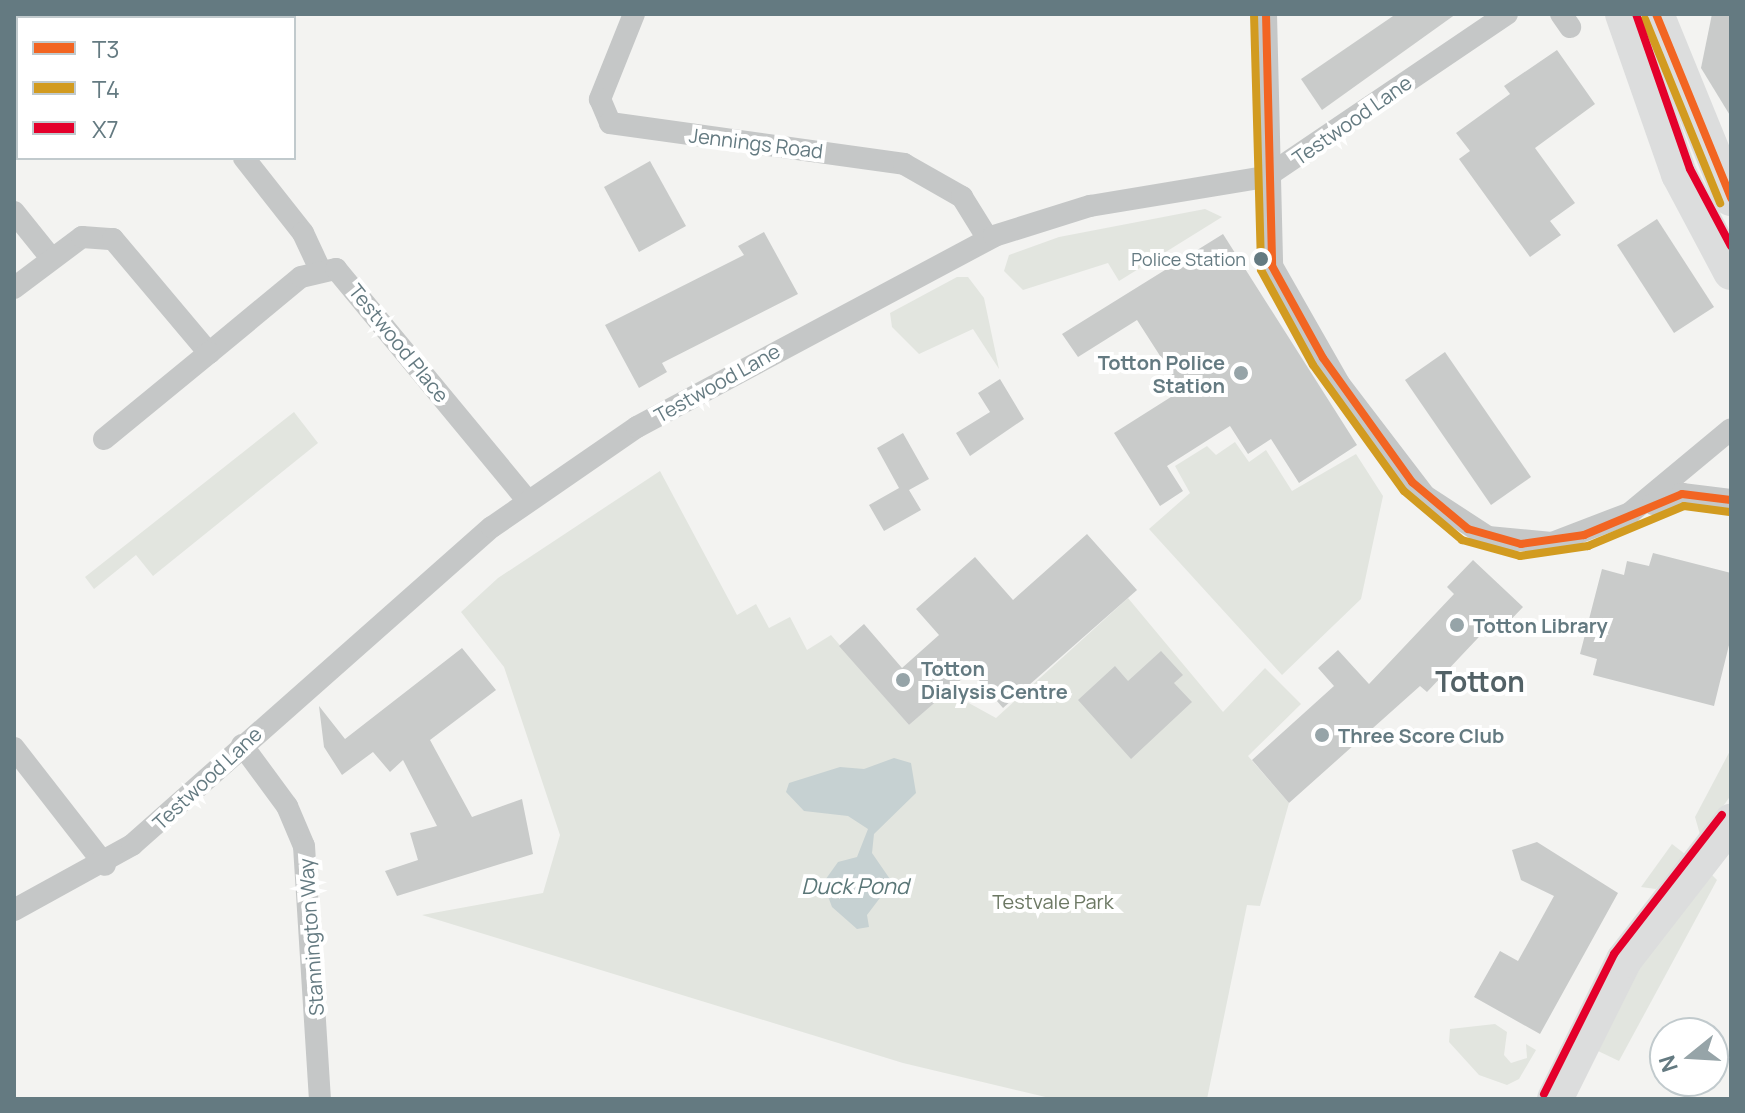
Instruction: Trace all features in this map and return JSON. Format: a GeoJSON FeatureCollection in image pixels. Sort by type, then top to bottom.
{"type":"FeatureCollection","features":[{"type":"Feature","properties":{"kind":"main road"},"geometry":{"type":"LineString","coordinates":[[1623,14],[1675,163],[1731,272]]}},
{"type":"Feature","properties":{"kind":"main road"},"geometry":{"type":"LineString","coordinates":[[1656,14],[1731,198]]}},
{"type":"Feature","properties":{"kind":"main road"},"geometry":{"type":"LineString","coordinates":[[1555,1099],[1624,960],[1731,822]]}},
{"type":"Feature","properties":{"kind":"street","name":"Jennings Road"},"geometry":{"type":"LineString","coordinates":[[634,14],[600,99],[610,123],[904,164],[962,197],[988,239]]}},
{"type":"Feature","properties":{"kind":"street"},"geometry":{"type":"LineString","coordinates":[[1266,14],[1268,247],[1285,297],[1425,496],[1468,529],[1521,544],[1584,535],[1630,513],[1682,494],[1731,500]]}},
{"type":"Feature","properties":{"kind":"street","name":"Testwood Lane"},"geometry":{"type":"LineString","coordinates":[[14,910],[105,865],[527,500],[670,408],[988,239],[1090,206],[1266,177],[1507,14]]}},
{"type":"Feature","properties":{"kind":"street"},"geometry":{"type":"LineString","coordinates":[[104,439],[319,268],[303,233],[246,160]]}},
{"type":"Feature","properties":{"kind":"street"},"geometry":{"type":"LineString","coordinates":[[14,212],[51,258]]}},
{"type":"Feature","properties":{"kind":"street"},"geometry":{"type":"LineString","coordinates":[[14,288],[82,237],[113,239],[209,353]]}},
{"type":"Feature","properties":{"kind":"street","name":"Testwood Place"},"geometry":{"type":"LineString","coordinates":[[319,268],[347,278],[527,500]]}},
{"type":"Feature","properties":{"kind":"street"},"geometry":{"type":"LineString","coordinates":[[1630,513],[1731,429]]}},
{"type":"Feature","properties":{"kind":"street","name":"Stannington Way"},"geometry":{"type":"LineString","coordinates":[[242,745],[287,806],[304,846],[320,1099]]}},
{"type":"Feature","properties":{"kind":"street"},"geometry":{"type":"LineString","coordinates":[[14,748],[105,865]]}},
{"type":"Feature","properties":{"kind":"green space"},"geometry":{"type":"Polygon","coordinates":[[[1205,209],[1222,217],[1119,281],[1108,263],[1023,290],[1004,271],[1009,255],[1059,237],[1205,209]]]}},
{"type":"Feature","properties":{"kind":"green space"},"geometry":{"type":"Polygon","coordinates":[[[957,277],[968,277],[984,298],[999,369],[973,329],[919,354],[892,327],[890,313],[957,277]]]}},
{"type":"Feature","properties":{"kind":"green space"},"geometry":{"type":"Polygon","coordinates":[[[294,412],[318,443],[153,576],[136,555],[94,589],[85,577],[294,412]]]}},
{"type":"Feature","properties":{"kind":"green space"},"geometry":{"type":"Polygon","coordinates":[[[1235,442],[1249,462],[1266,450],[1292,491],[1356,454],[1383,496],[1361,599],[1282,675],[1149,529],[1190,493],[1175,466],[1207,446],[1216,455],[1235,442]]]}},
{"type":"Feature","properties":{"kind":"green space","name":"Testvale Park"},"geometry":{"type":"Polygon","coordinates":[[[660,471],[737,615],[756,604],[769,628],[790,617],[807,650],[831,635],[909,725],[947,691],[996,718],[1128,598],[1223,712],[1265,668],[1301,704],[1248,756],[1289,803],[1260,906],[1247,905],[1207,1099],[1054,1099],[903,1063],[422,915],[543,893],[560,835],[504,667],[461,612],[498,578],[660,471]]]}},
{"type":"Feature","properties":{"kind":"green space"},"geometry":{"type":"Polygon","coordinates":[[[1731,749],[1731,795],[1701,838],[1695,817],[1731,749]]]}},
{"type":"Feature","properties":{"kind":"green space"},"geometry":{"type":"Polygon","coordinates":[[[1672,844],[1685,854],[1656,889],[1641,887],[1672,844]]]}},
{"type":"Feature","properties":{"kind":"green space"},"geometry":{"type":"Polygon","coordinates":[[[1710,873],[1717,880],[1619,1061],[1596,1050],[1641,965],[1710,873]]]}},
{"type":"Feature","properties":{"kind":"green space"},"geometry":{"type":"Polygon","coordinates":[[[1495,1024],[1507,1032],[1504,1055],[1511,1063],[1527,1058],[1526,1044],[1536,1050],[1519,1079],[1507,1085],[1479,1075],[1449,1042],[1450,1029],[1495,1024]]]}},
{"type":"Feature","properties":{"kind":"water","name":"Duck Pond"},"geometry":{"type":"Polygon","coordinates":[[[894,758],[911,763],[916,793],[874,834],[872,853],[892,882],[867,915],[869,927],[857,929],[832,907],[823,883],[838,862],[857,857],[868,829],[848,816],[804,811],[786,792],[789,783],[840,767],[864,769],[894,758]]]}},
{"type":"Feature","properties":{"kind":"building"},"geometry":{"type":"Polygon","coordinates":[[[1396,14],[1456,14],[1322,110],[1301,79],[1396,14]]]}},
{"type":"Feature","properties":{"kind":"building"},"geometry":{"type":"Polygon","coordinates":[[[1712,14],[1731,14],[1731,117],[1701,68],[1712,14]]]}},
{"type":"Feature","properties":{"kind":"building"},"geometry":{"type":"Polygon","coordinates":[[[1557,50],[1595,104],[1535,148],[1575,203],[1550,221],[1561,235],[1530,257],[1459,159],[1470,151],[1456,133],[1510,94],[1504,86],[1557,50]]]}},
{"type":"Feature","properties":{"kind":"building"},"geometry":{"type":"Polygon","coordinates":[[[650,161],[686,226],[639,252],[604,187],[650,161]]]}},
{"type":"Feature","properties":{"kind":"building"},"geometry":{"type":"Polygon","coordinates":[[[1657,219],[1714,307],[1674,333],[1617,245],[1657,219]]]}},
{"type":"Feature","properties":{"kind":"building"},"geometry":{"type":"Polygon","coordinates":[[[764,232],[798,294],[662,363],[667,372],[639,388],[605,325],[744,255],[738,246],[764,232]]]}},
{"type":"Feature","properties":{"kind":"building","name":"Totton Police Station"},"geometry":{"type":"Polygon","coordinates":[[[1223,234],[1357,445],[1299,483],[1271,439],[1248,454],[1230,426],[1167,466],[1183,491],[1160,506],[1114,433],[1182,390],[1137,320],[1078,357],[1062,334],[1223,234]]]}},
{"type":"Feature","properties":{"kind":"building"},"geometry":{"type":"Polygon","coordinates":[[[1445,352],[1531,477],[1491,505],[1405,380],[1445,352]]]}},
{"type":"Feature","properties":{"kind":"building"},"geometry":{"type":"Polygon","coordinates":[[[1000,379],[1024,419],[970,456],[956,433],[990,412],[978,393],[1000,379]]]}},
{"type":"Feature","properties":{"kind":"building"},"geometry":{"type":"Polygon","coordinates":[[[903,433],[929,479],[909,490],[921,510],[884,531],[869,505],[899,488],[877,448],[903,433]]]}},
{"type":"Feature","properties":{"kind":"building"},"geometry":{"type":"Polygon","coordinates":[[[1087,534],[1137,590],[1003,708],[971,671],[909,725],[839,646],[864,624],[902,668],[939,635],[916,609],[975,557],[1013,600],[1087,534]]]}},
{"type":"Feature","properties":{"kind":"building"},"geometry":{"type":"Polygon","coordinates":[[[1653,553],[1731,573],[1731,637],[1714,706],[1593,675],[1597,659],[1580,654],[1602,569],[1624,575],[1627,561],[1649,566],[1653,553]]]}},
{"type":"Feature","properties":{"kind":"building"},"geometry":{"type":"Polygon","coordinates":[[[1473,560],[1523,607],[1502,629],[1494,621],[1427,692],[1420,686],[1289,803],[1252,760],[1334,686],[1318,668],[1338,650],[1369,684],[1454,594],[1447,587],[1473,560]]]}},
{"type":"Feature","properties":{"kind":"building"},"geometry":{"type":"Polygon","coordinates":[[[462,648],[496,690],[430,740],[472,817],[522,799],[533,854],[397,896],[385,871],[418,860],[410,833],[437,826],[403,760],[390,772],[373,752],[342,775],[324,747],[319,706],[345,739],[462,648]]]}},
{"type":"Feature","properties":{"kind":"building"},"geometry":{"type":"Polygon","coordinates":[[[1161,651],[1183,675],[1174,683],[1192,702],[1131,759],[1078,700],[1115,666],[1128,681],[1161,651]]]}},
{"type":"Feature","properties":{"kind":"building"},"geometry":{"type":"Polygon","coordinates":[[[1537,842],[1618,893],[1540,1034],[1474,997],[1500,951],[1518,961],[1554,896],[1521,880],[1512,850],[1537,842]]]}},
{"type":"Feature","properties":{"kind":"transit line","name":"T4"},"geometry":{"type":"LineString","coordinates":[[1254,14],[1261,270],[1313,365],[1404,491],[1462,540],[1520,556],[1588,546],[1684,506],[1730,512]]}},
{"type":"Feature","properties":{"kind":"transit line","name":"T3"},"geometry":{"type":"LineString","coordinates":[[1266,14],[1272,266],[1323,358],[1412,482],[1468,529],[1521,544],[1584,535],[1682,494],[1731,500]]}},
{"type":"Feature","properties":{"kind":"transit line","name":"X7"},"geometry":{"type":"LineString","coordinates":[[1636,14],[1690,169],[1731,246]]}},
{"type":"Feature","properties":{"kind":"transit line","name":"T3"},"geometry":{"type":"LineString","coordinates":[[1656,14],[1731,198]]}},
{"type":"Feature","properties":{"kind":"transit line","name":"T4"},"geometry":{"type":"LineString","coordinates":[[1645,19],[1720,203]]}},
{"type":"Feature","properties":{"kind":"transit line","name":"X7"},"geometry":{"type":"LineString","coordinates":[[1544,1094],[1614,954],[1722,815]]}},
{"type":"Feature","properties":{"kind":"place","name":"Police Station"},"geometry":{"type":"Point","coordinates":[1261,259]}},
{"type":"Feature","properties":{"kind":"place","name":"Totton Police Station"},"geometry":{"type":"Point","coordinates":[1241,373]}},
{"type":"Feature","properties":{"kind":"place","name":"Totton Library"},"geometry":{"type":"Point","coordinates":[1457,625]}},
{"type":"Feature","properties":{"kind":"place","name":"Totton Dialysis Centre"},"geometry":{"type":"Point","coordinates":[903,680]}},
{"type":"Feature","properties":{"kind":"place","name":"Three Score Club"},"geometry":{"type":"Point","coordinates":[1322,735]}},
{"type":"Feature","properties":{"kind":"district","name":"Totton"},"geometry":{"type":"Point","coordinates":[1480,681]}}]}
